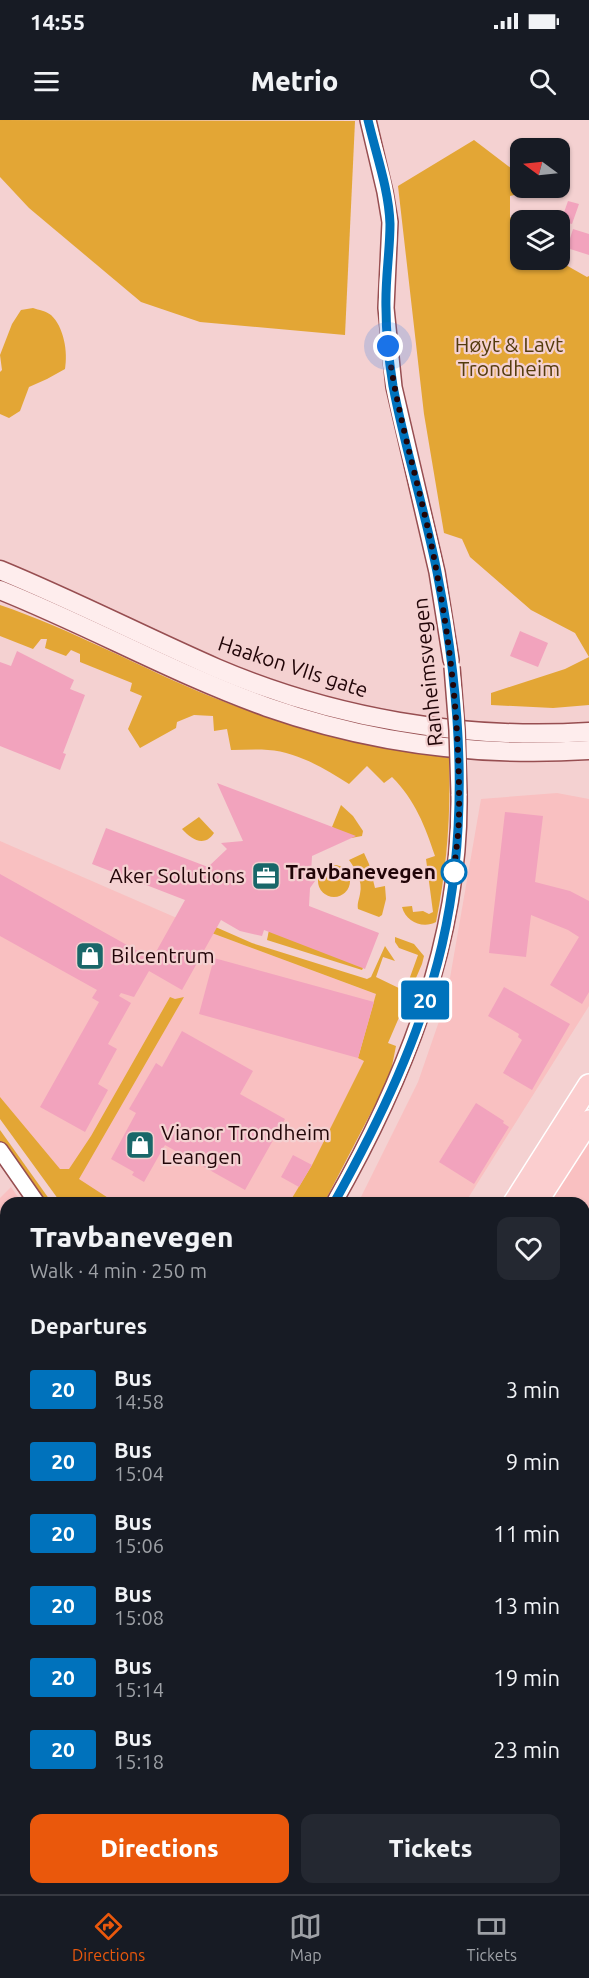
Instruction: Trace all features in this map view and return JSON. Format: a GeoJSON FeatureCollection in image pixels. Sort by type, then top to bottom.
{"type":"FeatureCollection","features":[{"type":"Feature","properties":{"kind":"highway"},"geometry":{"type":"LineString","coordinates":[[518,1197],[589,1085]]}},
{"type":"Feature","properties":{"kind":"highway"},"geometry":{"type":"LineString","coordinates":[[540,1197],[589,1121]]}},
{"type":"Feature","properties":{"kind":"main road","name":"Haakon VIIs gate"},"geometry":{"type":"LineString","coordinates":[[0,570],[218,668],[326,706],[439,729],[496,734],[549,735],[589,732]]}},
{"type":"Feature","properties":{"kind":"main road","name":"Haakon VIIs gate"},"geometry":{"type":"LineString","coordinates":[[0,590],[36,604],[209,684],[267,707],[324,724],[379,737],[439,747],[495,752],[548,753],[589,750]]}},
{"type":"Feature","properties":{"kind":"street","name":"Ranheimsvegen"},"geometry":{"type":"LineString","coordinates":[[337,1197],[386,1105],[416,1029],[436,966],[442,944],[457,849],[459,794],[458,730],[452,663],[437,572],[393,387],[386,308],[390,222],[368,120]]}},
{"type":"Feature","properties":{"kind":"street"},"geometry":{"type":"LineString","coordinates":[[0,1150],[34,1197]]}},
{"type":"Feature","properties":{"kind":"shaded area"},"geometry":{"type":"Polygon","coordinates":[[[557,793],[589,799],[589,1006],[469,1197],[361,1197],[418,1082],[446,1001],[481,799],[557,793]]]}},
{"type":"Feature","properties":{"kind":"shaded area"},"geometry":{"type":"Polygon","coordinates":[[[0,841],[209,932],[400,1003],[301,1197],[65,1197],[0,1111],[0,841]]]}},
{"type":"Feature","properties":{"kind":"shaded area"},"geometry":{"type":"Polygon","coordinates":[[[589,1139],[589,1197],[553,1197],[589,1139]]]}},
{"type":"Feature","properties":{"kind":"shaded area"},"geometry":{"type":"Polygon","coordinates":[[[11,1187],[18,1197],[1,1197],[11,1187]]]}},
{"type":"Feature","properties":{"kind":"green space"},"geometry":{"type":"Polygon","coordinates":[[[0,120],[355,121],[345,335],[200,322],[141,302],[29,208],[0,177],[0,120]]]}},
{"type":"Feature","properties":{"kind":"green space","name":"Høyt & Lavt Trondheim"},"geometry":{"type":"Polygon","coordinates":[[[474,140],[510,167],[510,270],[570,270],[570,267],[589,276],[589,657],[575,633],[531,610],[470,557],[462,539],[444,533],[424,414],[398,186],[474,140]]]}},
{"type":"Feature","properties":{"kind":"green space"},"geometry":{"type":"Polygon","coordinates":[[[33,308],[49,314],[59,326],[66,355],[65,369],[29,387],[20,411],[9,418],[0,414],[0,372],[2,370],[0,355],[12,324],[21,310],[33,308]]]}},
{"type":"Feature","properties":{"kind":"green space"},"geometry":{"type":"Polygon","coordinates":[[[0,605],[54,626],[212,697],[271,718],[329,735],[449,758],[447,840],[436,922],[426,925],[416,923],[407,917],[402,907],[412,906],[413,912],[423,911],[429,914],[433,912],[426,859],[435,856],[418,814],[407,795],[392,777],[384,783],[367,766],[349,784],[321,767],[290,754],[268,750],[231,750],[227,729],[214,731],[213,716],[194,715],[177,722],[176,728],[140,748],[128,729],[142,696],[130,691],[132,683],[80,662],[80,654],[71,650],[66,656],[45,648],[47,639],[41,639],[33,649],[0,636],[0,605]]]}},
{"type":"Feature","properties":{"kind":"green space"},"geometry":{"type":"Polygon","coordinates":[[[589,657],[589,705],[553,708],[491,705],[491,693],[565,669],[589,657]]]}},
{"type":"Feature","properties":{"kind":"green space"},"geometry":{"type":"Polygon","coordinates":[[[341,805],[353,816],[363,831],[362,836],[351,838],[332,827],[341,805]]]}},
{"type":"Feature","properties":{"kind":"green space"},"geometry":{"type":"Polygon","coordinates":[[[199,817],[214,833],[210,838],[202,841],[193,839],[182,829],[199,817]]]}},
{"type":"Feature","properties":{"kind":"green space"},"geometry":{"type":"Polygon","coordinates":[[[364,853],[375,888],[385,886],[386,899],[382,915],[379,917],[358,909],[361,885],[349,860],[364,853]]]}},
{"type":"Feature","properties":{"kind":"green space"},"geometry":{"type":"Polygon","coordinates":[[[334,865],[345,870],[350,881],[345,892],[334,897],[323,892],[318,881],[323,870],[334,865]]]}},
{"type":"Feature","properties":{"kind":"green space"},"geometry":{"type":"Polygon","coordinates":[[[211,925],[252,943],[367,979],[371,977],[385,946],[395,961],[383,957],[376,977],[405,991],[418,955],[399,948],[395,937],[414,944],[424,956],[388,1043],[396,1046],[390,1076],[327,1197],[293,1197],[312,1165],[364,1061],[358,1058],[376,994],[209,932],[211,925]]]}},
{"type":"Feature","properties":{"kind":"green space"},"geometry":{"type":"Polygon","coordinates":[[[269,930],[364,966],[362,970],[267,940],[269,930]]]}},
{"type":"Feature","properties":{"kind":"green space"},"geometry":{"type":"Polygon","coordinates":[[[170,997],[175,999],[184,997],[79,1179],[107,1197],[57,1197],[0,1119],[0,1097],[60,1169],[69,1169],[91,1136],[170,997]]]}},
{"type":"Feature","properties":{"kind":"green space"},"geometry":{"type":"Polygon","coordinates":[[[0,1130],[48,1197],[39,1197],[0,1142],[0,1130]]]}},
{"type":"Feature","properties":{"kind":"building"},"geometry":{"type":"Polygon","coordinates":[[[568,201],[579,204],[572,224],[570,223],[570,210],[565,210],[568,201]]]}},
{"type":"Feature","properties":{"kind":"building"},"geometry":{"type":"Polygon","coordinates":[[[573,229],[589,234],[589,255],[570,249],[573,229]]]}},
{"type":"Feature","properties":{"kind":"building"},"geometry":{"type":"Polygon","coordinates":[[[520,631],[548,643],[538,667],[510,656],[520,631]]]}},
{"type":"Feature","properties":{"kind":"building"},"geometry":{"type":"Polygon","coordinates":[[[17,651],[74,680],[70,689],[85,695],[63,753],[66,754],[60,770],[0,746],[0,662],[11,666],[17,651]]]}},
{"type":"Feature","properties":{"kind":"building"},"geometry":{"type":"Polygon","coordinates":[[[217,783],[356,836],[312,856],[311,874],[315,881],[310,888],[309,906],[379,933],[365,969],[264,930],[262,936],[240,931],[221,920],[182,990],[149,971],[134,997],[121,993],[119,996],[131,1003],[108,1044],[117,1049],[98,1084],[108,1090],[85,1132],[40,1107],[99,1002],[92,998],[97,990],[0,936],[0,874],[152,959],[185,900],[92,864],[106,828],[208,867],[227,849],[221,843],[243,841],[217,783]]]}},
{"type":"Feature","properties":{"kind":"building"},"geometry":{"type":"Polygon","coordinates":[[[505,812],[543,816],[535,882],[570,891],[589,901],[589,992],[582,1004],[550,985],[579,937],[568,930],[531,915],[526,957],[489,953],[505,812]]]}},
{"type":"Feature","properties":{"kind":"building"},"geometry":{"type":"Polygon","coordinates":[[[214,958],[374,1002],[358,1058],[199,1014],[214,958]]]}},
{"type":"Feature","properties":{"kind":"building"},"geometry":{"type":"Polygon","coordinates":[[[504,987],[570,1024],[532,1090],[503,1073],[522,1040],[518,1037],[519,1034],[488,1016],[504,987]]]}},
{"type":"Feature","properties":{"kind":"building"},"geometry":{"type":"Polygon","coordinates":[[[182,1031],[253,1071],[240,1094],[285,1119],[245,1190],[165,1145],[144,1182],[132,1175],[134,1172],[111,1159],[136,1113],[129,1109],[156,1063],[162,1067],[182,1031]]]}},
{"type":"Feature","properties":{"kind":"building"},"geometry":{"type":"Polygon","coordinates":[[[476,1103],[504,1121],[503,1123],[509,1127],[474,1184],[439,1162],[476,1103]]]}},
{"type":"Feature","properties":{"kind":"building"},"geometry":{"type":"Polygon","coordinates":[[[293,1155],[312,1165],[299,1187],[281,1177],[293,1155]]]}},
{"type":"Feature","properties":{"kind":"bus line","name":"20"},"geometry":{"type":"LineString","coordinates":[[337,1197],[386,1105],[416,1029],[442,944],[457,849],[459,816],[458,730],[451,660],[437,572],[393,387],[386,308],[390,222],[368,120]]}},
{"type":"Feature","properties":{"kind":"place","name":"Travbanevegen"},"geometry":{"type":"Point","coordinates":[454,872]}},
{"type":"Feature","properties":{"kind":"place","name":"Aker Solutions"},"geometry":{"type":"Point","coordinates":[266,876]}},
{"type":"Feature","properties":{"kind":"place","name":"Bilcentrum"},"geometry":{"type":"Point","coordinates":[90,956]}},
{"type":"Feature","properties":{"kind":"place","name":"Vianor Trondheim Leangen"},"geometry":{"type":"Point","coordinates":[140,1145]}},
{"type":"Feature","properties":{"kind":"route"},"geometry":{"type":"LineString","coordinates":[[388,346],[393,387],[437,572],[451,660],[458,730],[459,776],[459,816],[454,872]]}}]}
